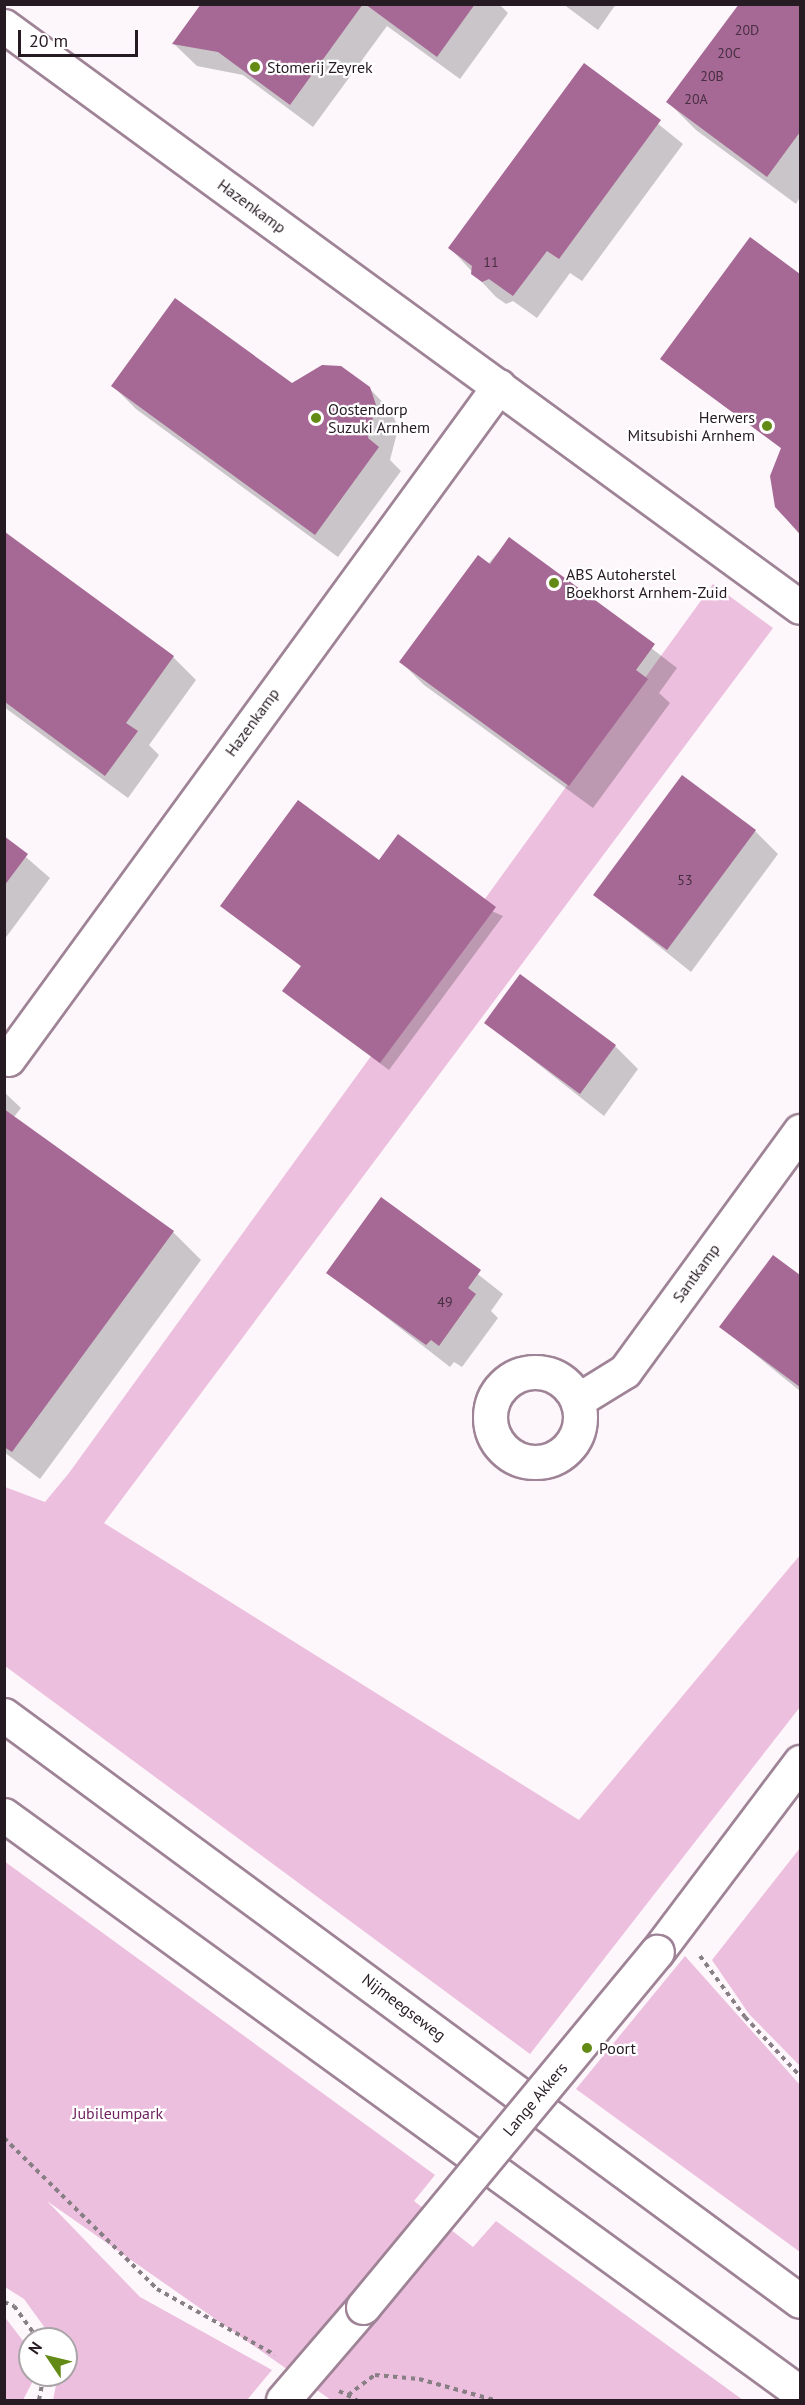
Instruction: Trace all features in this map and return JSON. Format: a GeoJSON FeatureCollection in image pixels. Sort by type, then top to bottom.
{"type":"FeatureCollection","features":[{"type":"Feature","properties":{"kind":"main road","name":"Hazenkamp"},"geometry":{"type":"LineString","coordinates":[[4,26],[801,607]]}},
{"type":"Feature","properties":{"kind":"main road","name":"Hazenkamp"},"geometry":{"type":"LineString","coordinates":[[8,1059],[499,386]]}},
{"type":"Feature","properties":{"kind":"main road","name":"Santkamp"},"geometry":{"type":"LineString","coordinates":[[578,1400],[625,1371],[801,1131]]}},
{"type":"Feature","properties":{"kind":"main road","name":"Nijmeegseweg"},"geometry":{"type":"LineString","coordinates":[[4,1715],[801,2301]]}},
{"type":"Feature","properties":{"kind":"main road","name":"Lange Akkers"},"geometry":{"type":"LineString","coordinates":[[283,2400],[363,2307],[657,1952],[801,1762]]}},
{"type":"Feature","properties":{"kind":"main road"},"geometry":{"type":"LineString","coordinates":[[4,1815],[801,2393]]}},
{"type":"Feature","properties":{"kind":"path"},"geometry":{"type":"LineString","coordinates":[[694,1948],[745,2017],[801,2076]]}},
{"type":"Feature","properties":{"kind":"path"},"geometry":{"type":"LineString","coordinates":[[4,2138],[157,2289],[357,2400]]}},
{"type":"Feature","properties":{"kind":"path"},"geometry":{"type":"LineString","coordinates":[[4,2302],[14,2306],[29,2327]]}},
{"type":"Feature","properties":{"kind":"path"},"geometry":{"type":"LineString","coordinates":[[348,2395],[375,2375],[419,2379],[494,2400]]}},
{"type":"Feature","properties":{"kind":"green space"},"geometry":{"type":"Polygon","coordinates":[[[713,584],[773,628],[104,1523],[579,1820],[800,1555],[800,1707],[530,2054],[5,1666],[5,1487],[45,1502],[69,1473],[713,584]]]}},
{"type":"Feature","properties":{"kind":"green space"},"geometry":{"type":"Polygon","coordinates":[[[800,1848],[800,2066],[749,2014],[712,1960],[800,1848]]]}},
{"type":"Feature","properties":{"kind":"green space","name":"Jubileumpark"},"geometry":{"type":"Polygon","coordinates":[[[4,1861],[435,2175],[414,2201],[473,2247],[496,2221],[743,2400],[331,2400],[47,2201],[140,2297],[272,2370],[247,2400],[53,2400],[56,2387],[78,2387],[78,2327],[44,2327],[24,2299],[5,2287],[4,1861]]]}},
{"type":"Feature","properties":{"kind":"green space"},"geometry":{"type":"Polygon","coordinates":[[[685,1956],[800,2085],[800,2252],[576,2089],[685,1956]]]}},
{"type":"Feature","properties":{"kind":"green space"},"geometry":{"type":"Polygon","coordinates":[[[4,2316],[18,2334],[18,2387],[30,2387],[23,2400],[5,2400],[4,2316]]]}},
{"type":"Feature","properties":{"kind":"building"},"geometry":{"type":"Polygon","coordinates":[[[201,4],[363,4],[290,105],[218,52],[172,44],[201,4]]]}},
{"type":"Feature","properties":{"kind":"building"},"geometry":{"type":"Polygon","coordinates":[[[365,4],[475,4],[437,57],[365,4]]]}},
{"type":"Feature","properties":{"kind":"building"},"geometry":{"type":"Polygon","coordinates":[[[739,4],[800,4],[800,132],[767,177],[666,102],[739,4]]]}},
{"type":"Feature","properties":{"kind":"building"},"geometry":{"type":"Polygon","coordinates":[[[584,63],[661,120],[559,259],[547,251],[513,296],[489,279],[482,282],[471,274],[472,266],[448,248],[584,63]]]}},
{"type":"Feature","properties":{"kind":"building"},"geometry":{"type":"Polygon","coordinates":[[[750,237],[800,274],[800,534],[775,507],[770,476],[781,448],[660,359],[750,237]]]}},
{"type":"Feature","properties":{"kind":"building"},"geometry":{"type":"Polygon","coordinates":[[[175,298],[292,383],[322,365],[341,366],[370,387],[376,405],[368,438],[379,447],[315,535],[111,386],[175,298]]]}},
{"type":"Feature","properties":{"kind":"building"},"geometry":{"type":"Polygon","coordinates":[[[5,532],[174,656],[126,723],[138,731],[105,776],[5,702],[5,532]]]}},
{"type":"Feature","properties":{"kind":"building"},"geometry":{"type":"Polygon","coordinates":[[[509,537],[655,644],[636,670],[648,679],[569,786],[399,662],[478,555],[490,564],[509,537]]]}},
{"type":"Feature","properties":{"kind":"building"},"geometry":{"type":"Polygon","coordinates":[[[682,775],[756,830],[667,950],[593,895],[682,775]]]}},
{"type":"Feature","properties":{"kind":"building"},"geometry":{"type":"Polygon","coordinates":[[[298,800],[379,860],[398,834],[496,907],[380,1063],[282,991],[301,966],[220,906],[298,800]]]}},
{"type":"Feature","properties":{"kind":"building"},"geometry":{"type":"Polygon","coordinates":[[[4,836],[28,854],[4,886],[4,836]]]}},
{"type":"Feature","properties":{"kind":"building"},"geometry":{"type":"Polygon","coordinates":[[[520,974],[616,1045],[580,1094],[484,1023],[520,974]]]}},
{"type":"Feature","properties":{"kind":"building"},"geometry":{"type":"Polygon","coordinates":[[[4,1109],[174,1231],[12,1452],[4,1447],[4,1109]]]}},
{"type":"Feature","properties":{"kind":"building"},"geometry":{"type":"Polygon","coordinates":[[[381,1197],[481,1270],[468,1288],[476,1294],[439,1346],[431,1340],[426,1345],[326,1273],[381,1197]]]}},
{"type":"Feature","properties":{"kind":"building"},"geometry":{"type":"Polygon","coordinates":[[[773,1255],[800,1275],[800,1387],[719,1327],[773,1255]]]}},
{"type":"Feature","properties":{"kind":"place","name":"Stomerij Zeyrek"},"geometry":{"type":"Point","coordinates":[255,67]}},
{"type":"Feature","properties":{"kind":"place","name":"Oostendorp Suzuki Arnhem"},"geometry":{"type":"Point","coordinates":[316,418]}},
{"type":"Feature","properties":{"kind":"place","name":"Herwers Mitsubishi Arnhem"},"geometry":{"type":"Point","coordinates":[767,426]}},
{"type":"Feature","properties":{"kind":"place","name":"ABS Autoherstel Boekhorst Arnhem-Zuid"},"geometry":{"type":"Point","coordinates":[554,583]}},
{"type":"Feature","properties":{"kind":"place","name":"Poort"},"geometry":{"type":"Point","coordinates":[587,2048]}}]}
